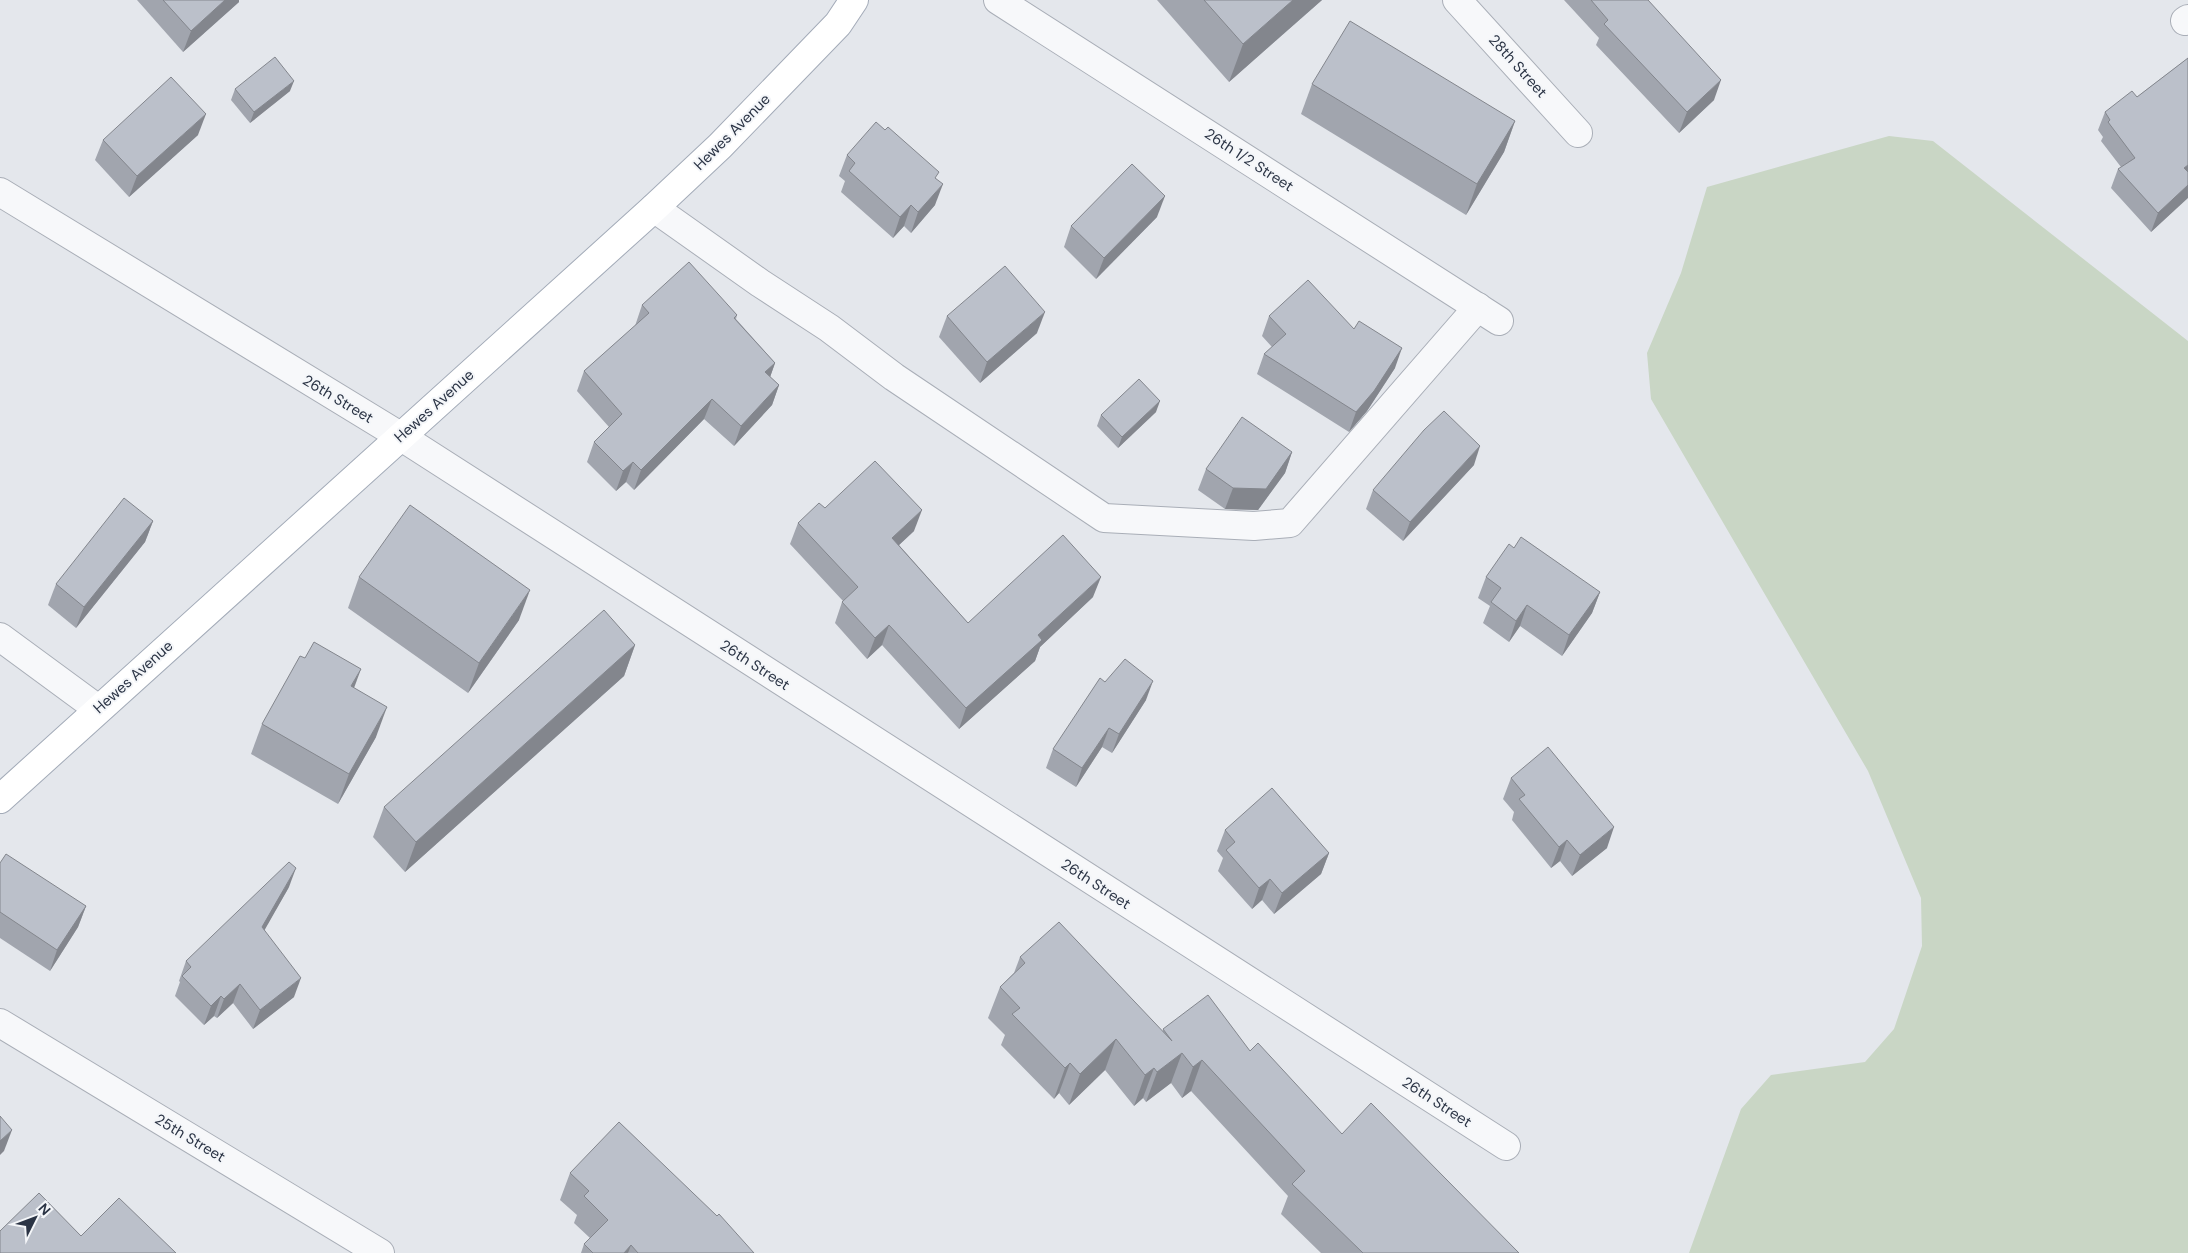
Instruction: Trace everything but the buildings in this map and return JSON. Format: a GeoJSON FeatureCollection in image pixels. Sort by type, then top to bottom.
{"type":"FeatureCollection","features":[{"type":"Feature","properties":{"kind":"main road","name":"Hewes Avenue"},"geometry":{"type":"LineString","coordinates":[[0,798],[654,208],[720,146],[838,24],[854,0]]}},
{"type":"Feature","properties":{"kind":"street","name":"26th 1/2 Street"},"geometry":{"type":"LineString","coordinates":[[654,208],[760,283],[829,328],[894,377],[1104,518],[1254,526],[1290,523],[1489,314],[998,0]]}},
{"type":"Feature","properties":{"kind":"street","name":"28th Street"},"geometry":{"type":"LineString","coordinates":[[1457,0],[1578,133]]}},
{"type":"Feature","properties":{"kind":"street","name":"26th Street"},"geometry":{"type":"LineString","coordinates":[[0,192],[400,436],[1506,1146]]}},
{"type":"Feature","properties":{"kind":"street"},"geometry":{"type":"LineString","coordinates":[[0,637],[98,709]]}},
{"type":"Feature","properties":{"kind":"street","name":"25th Street"},"geometry":{"type":"LineString","coordinates":[[0,1023],[380,1253]]}},
{"type":"Feature","properties":{"kind":"green space"},"geometry":{"type":"Polygon","coordinates":[[[1889,136],[1933,141],[2188,341],[2188,1253],[1689,1253],[1741,1109],[1771,1075],[1865,1062],[1894,1029],[1922,946],[1921,898],[1868,771],[1651,399],[1647,353],[1681,273],[1707,187],[1889,136]]]}}]}
